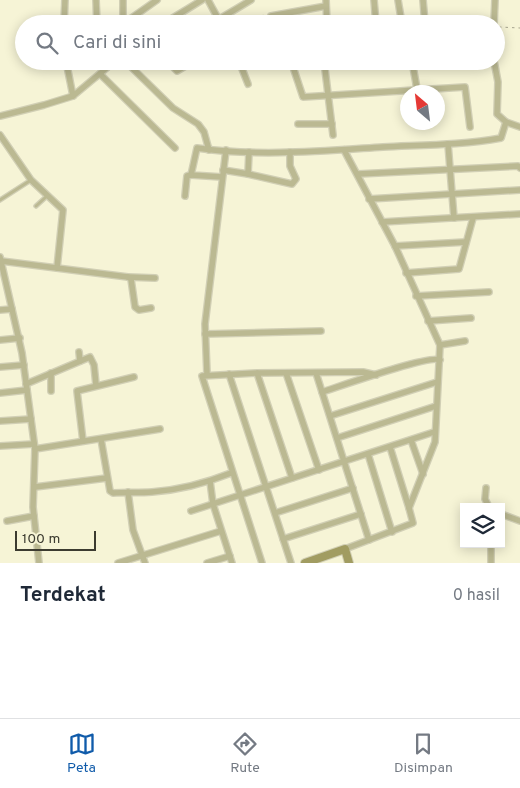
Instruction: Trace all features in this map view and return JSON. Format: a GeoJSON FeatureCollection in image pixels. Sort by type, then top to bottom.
{"type":"FeatureCollection","features":[{"type":"Feature","properties":{"kind":"street"},"geometry":{"type":"LineString","coordinates":[[64,15],[65,0]]}},
{"type":"Feature","properties":{"kind":"street"},"geometry":{"type":"LineString","coordinates":[[96,0],[96,15]]}},
{"type":"Feature","properties":{"kind":"street"},"geometry":{"type":"LineString","coordinates":[[123,0],[123,15]]}},
{"type":"Feature","properties":{"kind":"street"},"geometry":{"type":"LineString","coordinates":[[145,0],[145,8]]}},
{"type":"Feature","properties":{"kind":"street"},"geometry":{"type":"LineString","coordinates":[[135,15],[157,0]]}},
{"type":"Feature","properties":{"kind":"street"},"geometry":{"type":"LineString","coordinates":[[178,15],[202,0]]}},
{"type":"Feature","properties":{"kind":"street"},"geometry":{"type":"LineString","coordinates":[[208,0],[217,15]]}},
{"type":"Feature","properties":{"kind":"street"},"geometry":{"type":"LineString","coordinates":[[229,15],[251,0]]}},
{"type":"Feature","properties":{"kind":"street"},"geometry":{"type":"LineString","coordinates":[[374,0],[375,15]]}},
{"type":"Feature","properties":{"kind":"street"},"geometry":{"type":"LineString","coordinates":[[398,0],[400,15]]}},
{"type":"Feature","properties":{"kind":"street"},"geometry":{"type":"LineString","coordinates":[[423,0],[425,15]]}},
{"type":"Feature","properties":{"kind":"street"},"geometry":{"type":"LineString","coordinates":[[494,15],[495,0]]}},
{"type":"Feature","properties":{"kind":"street"},"geometry":{"type":"LineString","coordinates":[[275,15],[326,3]]}},
{"type":"Feature","properties":{"kind":"street"},"geometry":{"type":"LineString","coordinates":[[67,70],[73,96]]}},
{"type":"Feature","properties":{"kind":"street"},"geometry":{"type":"LineString","coordinates":[[0,116],[44,106],[73,96],[105,70]]}},
{"type":"Feature","properties":{"kind":"street"},"geometry":{"type":"LineString","coordinates":[[134,70],[173,108],[198,124],[204,132],[209,150]]}},
{"type":"Feature","properties":{"kind":"street"},"geometry":{"type":"LineString","coordinates":[[243,70],[248,84]]}},
{"type":"Feature","properties":{"kind":"street"},"geometry":{"type":"LineString","coordinates":[[295,70],[303,97],[400,90]]}},
{"type":"Feature","properties":{"kind":"street"},"geometry":{"type":"LineString","coordinates":[[325,70],[333,134]]}},
{"type":"Feature","properties":{"kind":"street"},"geometry":{"type":"LineString","coordinates":[[414,70],[417,85]]}},
{"type":"Feature","properties":{"kind":"street"},"geometry":{"type":"LineString","coordinates":[[496,70],[498,82],[497,114],[506,122],[520,127]]}},
{"type":"Feature","properties":{"kind":"street"},"geometry":{"type":"LineString","coordinates":[[100,74],[175,148]]}},
{"type":"Feature","properties":{"kind":"street"},"geometry":{"type":"LineString","coordinates":[[445,88],[465,87],[470,127]]}},
{"type":"Feature","properties":{"kind":"street"},"geometry":{"type":"LineString","coordinates":[[185,196],[188,176],[191,175],[196,148],[249,152],[290,152],[448,144],[501,138],[506,122]]}},
{"type":"Feature","properties":{"kind":"street"},"geometry":{"type":"LineString","coordinates":[[298,124],[332,124]]}},
{"type":"Feature","properties":{"kind":"street"},"geometry":{"type":"LineString","coordinates":[[0,135],[31,180],[63,210],[57,268]]}},
{"type":"Feature","properties":{"kind":"street"},"geometry":{"type":"LineString","coordinates":[[448,144],[454,218]]}},
{"type":"Feature","properties":{"kind":"street"},"geometry":{"type":"LineString","coordinates":[[207,374],[205,334],[226,150]]}},
{"type":"Feature","properties":{"kind":"street"},"geometry":{"type":"LineString","coordinates":[[344,150],[395,246],[416,296],[440,345],[434,446],[409,508]]}},
{"type":"Feature","properties":{"kind":"street"},"geometry":{"type":"LineString","coordinates":[[248,174],[249,152]]}},
{"type":"Feature","properties":{"kind":"street"},"geometry":{"type":"LineString","coordinates":[[223,170],[292,184],[296,179],[290,166],[290,152]]}},
{"type":"Feature","properties":{"kind":"street"},"geometry":{"type":"LineString","coordinates":[[358,174],[450,168],[518,166],[520,168]]}},
{"type":"Feature","properties":{"kind":"street"},"geometry":{"type":"LineString","coordinates":[[191,175],[222,178]]}},
{"type":"Feature","properties":{"kind":"street"},"geometry":{"type":"LineString","coordinates":[[369,200],[520,190]]}},
{"type":"Feature","properties":{"kind":"street"},"geometry":{"type":"LineString","coordinates":[[382,222],[520,214]]}},
{"type":"Feature","properties":{"kind":"street"},"geometry":{"type":"LineString","coordinates":[[406,273],[459,269],[473,218]]}},
{"type":"Feature","properties":{"kind":"street"},"geometry":{"type":"LineString","coordinates":[[395,246],[466,242]]}},
{"type":"Feature","properties":{"kind":"street"},"geometry":{"type":"LineString","coordinates":[[39,563],[34,516],[34,446],[24,365],[20,338],[0,259],[128,277],[155,278]]}},
{"type":"Feature","properties":{"kind":"street"},"geometry":{"type":"LineString","coordinates":[[128,277],[131,279],[136,309],[151,308]]}},
{"type":"Feature","properties":{"kind":"street"},"geometry":{"type":"LineString","coordinates":[[416,296],[488,292]]}},
{"type":"Feature","properties":{"kind":"street"},"geometry":{"type":"LineString","coordinates":[[0,310],[12,309]]}},
{"type":"Feature","properties":{"kind":"street"},"geometry":{"type":"LineString","coordinates":[[428,321],[470,318]]}},
{"type":"Feature","properties":{"kind":"street"},"geometry":{"type":"LineString","coordinates":[[205,334],[321,331]]}},
{"type":"Feature","properties":{"kind":"street"},"geometry":{"type":"LineString","coordinates":[[0,340],[20,338]]}},
{"type":"Feature","properties":{"kind":"street"},"geometry":{"type":"LineString","coordinates":[[440,345],[464,341]]}},
{"type":"Feature","properties":{"kind":"street"},"geometry":{"type":"LineString","coordinates":[[79,352],[80,361]]}},
{"type":"Feature","properties":{"kind":"street"},"geometry":{"type":"LineString","coordinates":[[0,393],[26,387],[51,373],[90,357],[93,360],[96,386]]}},
{"type":"Feature","properties":{"kind":"street"},"geometry":{"type":"LineString","coordinates":[[322,392],[432,358],[440,360]]}},
{"type":"Feature","properties":{"kind":"street"},"geometry":{"type":"LineString","coordinates":[[0,367],[24,365]]}},
{"type":"Feature","properties":{"kind":"street"},"geometry":{"type":"LineString","coordinates":[[262,563],[231,473],[202,377],[207,374],[257,373],[363,372],[376,375]]}},
{"type":"Feature","properties":{"kind":"street"},"geometry":{"type":"LineString","coordinates":[[51,373],[51,391]]}},
{"type":"Feature","properties":{"kind":"street"},"geometry":{"type":"LineString","coordinates":[[257,373],[292,478]]}},
{"type":"Feature","properties":{"kind":"street"},"geometry":{"type":"LineString","coordinates":[[286,373],[319,470]]}},
{"type":"Feature","properties":{"kind":"street"},"geometry":{"type":"LineString","coordinates":[[316,373],[369,540]]}},
{"type":"Feature","properties":{"kind":"street"},"geometry":{"type":"LineString","coordinates":[[229,374],[291,563]]}},
{"type":"Feature","properties":{"kind":"street"},"geometry":{"type":"LineString","coordinates":[[83,441],[76,394],[82,388],[134,377]]}},
{"type":"Feature","properties":{"kind":"street"},"geometry":{"type":"LineString","coordinates":[[330,416],[437,382]]}},
{"type":"Feature","properties":{"kind":"street"},"geometry":{"type":"LineString","coordinates":[[337,438],[436,406]]}},
{"type":"Feature","properties":{"kind":"street"},"geometry":{"type":"LineString","coordinates":[[0,421],[30,418]]}},
{"type":"Feature","properties":{"kind":"street"},"geometry":{"type":"LineString","coordinates":[[0,446],[34,446],[101,440],[160,429]]}},
{"type":"Feature","properties":{"kind":"street"},"geometry":{"type":"LineString","coordinates":[[191,511],[434,432]]}},
{"type":"Feature","properties":{"kind":"street"},"geometry":{"type":"LineString","coordinates":[[101,440],[110,493],[152,492],[210,481],[231,473]]}},
{"type":"Feature","properties":{"kind":"street"},"geometry":{"type":"LineString","coordinates":[[411,440],[423,474]]}},
{"type":"Feature","properties":{"kind":"street"},"geometry":{"type":"LineString","coordinates":[[305,563],[319,561],[345,549],[412,524],[409,508],[390,447]]}},
{"type":"Feature","properties":{"kind":"street"},"geometry":{"type":"LineString","coordinates":[[368,454],[392,532]]}},
{"type":"Feature","properties":{"kind":"street"},"geometry":{"type":"LineString","coordinates":[[35,487],[107,478]]}},
{"type":"Feature","properties":{"kind":"street"},"geometry":{"type":"LineString","coordinates":[[210,481],[213,504],[232,563]]}},
{"type":"Feature","properties":{"kind":"street"},"geometry":{"type":"LineString","coordinates":[[275,513],[353,488]]}},
{"type":"Feature","properties":{"kind":"street"},"geometry":{"type":"LineString","coordinates":[[486,488],[484,499],[486,503]]}},
{"type":"Feature","properties":{"kind":"street"},"geometry":{"type":"LineString","coordinates":[[128,492],[133,530],[145,563]]}},
{"type":"Feature","properties":{"kind":"street"},"geometry":{"type":"LineString","coordinates":[[283,539],[361,514]]}},
{"type":"Feature","properties":{"kind":"street"},"geometry":{"type":"LineString","coordinates":[[505,515],[520,521]]}},
{"type":"Feature","properties":{"kind":"street"},"geometry":{"type":"LineString","coordinates":[[7,521],[34,516]]}},
{"type":"Feature","properties":{"kind":"street"},"geometry":{"type":"LineString","coordinates":[[118,563],[222,531]]}},
{"type":"Feature","properties":{"kind":"street"},"geometry":{"type":"LineString","coordinates":[[491,548],[491,563]]}},
{"type":"Feature","properties":{"kind":"street"},"geometry":{"type":"LineString","coordinates":[[345,549],[349,563]]}},
{"type":"Feature","properties":{"kind":"street"},"geometry":{"type":"LineString","coordinates":[[207,563],[230,556]]}},
{"type":"Feature","properties":{"kind":"lane"},"geometry":{"type":"LineString","coordinates":[[0,200],[31,180]]}},
{"type":"Feature","properties":{"kind":"lane"},"geometry":{"type":"LineString","coordinates":[[36,206],[47,196]]}},
{"type":"Feature","properties":{"kind":"path"},"geometry":{"type":"LineString","coordinates":[[505,27],[520,28]]}}]}
